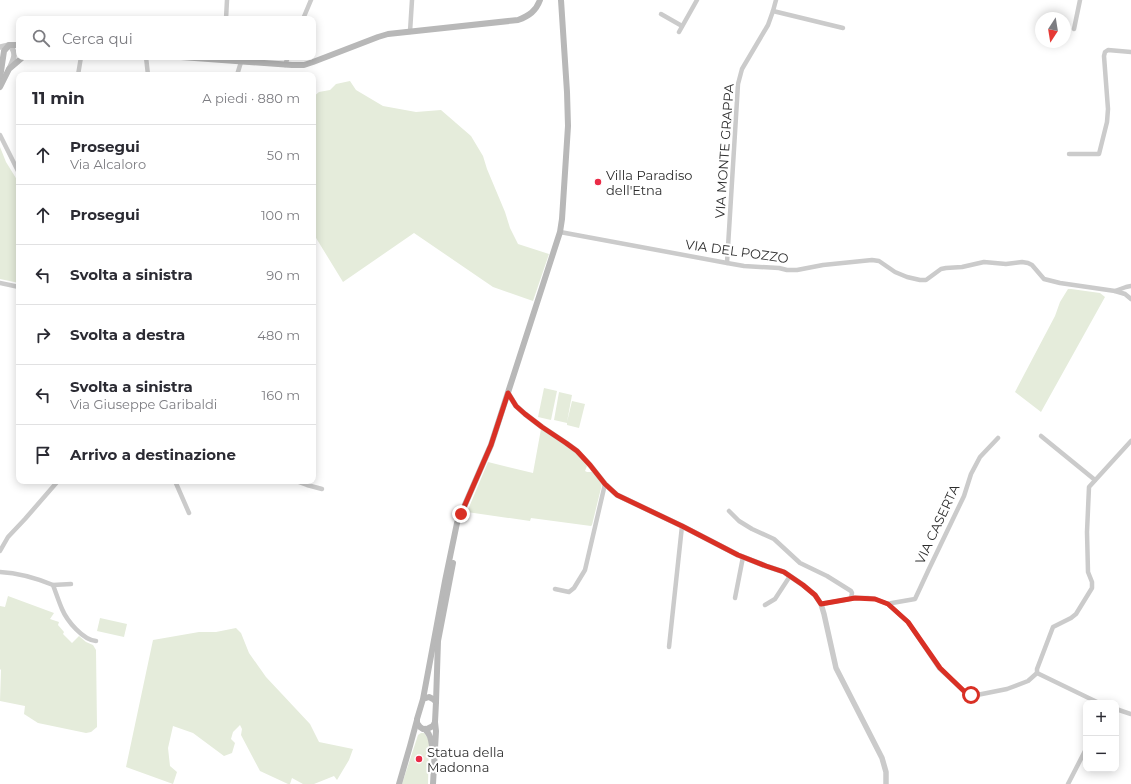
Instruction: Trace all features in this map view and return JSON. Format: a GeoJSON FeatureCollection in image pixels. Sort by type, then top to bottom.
{"type":"FeatureCollection","features":[{"type":"Feature","properties":{"kind":"main road"},"geometry":{"type":"LineString","coordinates":[[229,60],[285,65],[304,65],[388,34],[526,18],[538,5],[540,0]]}},
{"type":"Feature","properties":{"kind":"main road"},"geometry":{"type":"LineString","coordinates":[[399,784],[408,755],[414,726],[423,699],[457,523],[491,445],[560,232],[568,126],[561,0]]}},
{"type":"Feature","properties":{"kind":"main road"},"geometry":{"type":"LineString","coordinates":[[0,75],[4,51],[9,45],[16,45]]}},
{"type":"Feature","properties":{"kind":"main road"},"geometry":{"type":"LineString","coordinates":[[0,87],[9,69],[20,60]]}},
{"type":"Feature","properties":{"kind":"main road"},"geometry":{"type":"LineString","coordinates":[[433,761],[436,731],[438,641],[461,514]]}},
{"type":"Feature","properties":{"kind":"main road"},"geometry":{"type":"LineString","coordinates":[[423,699],[426,697],[431,698],[436,702]]}},
{"type":"Feature","properties":{"kind":"main road"},"geometry":{"type":"LineString","coordinates":[[417,719],[420,727],[429,734],[431,739],[433,784]]}},
{"type":"Feature","properties":{"kind":"main road"},"geometry":{"type":"LineString","coordinates":[[408,755],[417,734],[424,729],[431,728],[435,722]]}},
{"type":"Feature","properties":{"kind":"street"},"geometry":{"type":"LineString","coordinates":[[226,16],[227,0]]}},
{"type":"Feature","properties":{"kind":"street"},"geometry":{"type":"LineString","coordinates":[[304,16],[310,0]]}},
{"type":"Feature","properties":{"kind":"street"},"geometry":{"type":"LineString","coordinates":[[410,32],[412,0]]}},
{"type":"Feature","properties":{"kind":"street"},"geometry":{"type":"LineString","coordinates":[[679,32],[696,0]]}},
{"type":"Feature","properties":{"kind":"street","name":"VIA MONTE GRAPPA"},"geometry":{"type":"LineString","coordinates":[[728,263],[738,84],[742,69],[768,25],[774,11],[776,0]]}},
{"type":"Feature","properties":{"kind":"street"},"geometry":{"type":"LineString","coordinates":[[1074,29],[1080,0]]}},
{"type":"Feature","properties":{"kind":"street"},"geometry":{"type":"LineString","coordinates":[[774,11],[843,28]]}},
{"type":"Feature","properties":{"kind":"street"},"geometry":{"type":"LineString","coordinates":[[661,14],[682,26]]}},
{"type":"Feature","properties":{"kind":"street"},"geometry":{"type":"LineString","coordinates":[[0,47],[9,45],[13,48],[14,54],[9,69]]}},
{"type":"Feature","properties":{"kind":"street"},"geometry":{"type":"LineString","coordinates":[[1069,154],[1099,154],[1106,126],[1108,109],[1104,56],[1105,52],[1108,50],[1131,52]]}},
{"type":"Feature","properties":{"kind":"street"},"geometry":{"type":"LineString","coordinates":[[78,72],[80,60]]}},
{"type":"Feature","properties":{"kind":"street"},"geometry":{"type":"LineString","coordinates":[[146,60],[148,72]]}},
{"type":"Feature","properties":{"kind":"street"},"geometry":{"type":"LineString","coordinates":[[285,65],[287,60]]}},
{"type":"Feature","properties":{"kind":"street"},"geometry":{"type":"LineString","coordinates":[[238,72],[241,62]]}},
{"type":"Feature","properties":{"kind":"street"},"geometry":{"type":"LineString","coordinates":[[0,135],[16,167]]}},
{"type":"Feature","properties":{"kind":"street","name":"VIA DEL POZZO"},"geometry":{"type":"LineString","coordinates":[[560,232],[744,266],[779,268],[787,270],[872,260],[879,261],[895,272],[920,280],[926,280],[941,269],[946,268],[962,267],[984,262],[1006,264],[1022,262],[1032,265],[1044,279],[1060,284],[1115,291],[1124,294],[1131,299]]}},
{"type":"Feature","properties":{"kind":"street"},"geometry":{"type":"LineString","coordinates":[[0,283],[16,286]]}},
{"type":"Feature","properties":{"kind":"street"},"geometry":{"type":"LineString","coordinates":[[1115,291],[1131,286]]}},
{"type":"Feature","properties":{"kind":"street"},"geometry":{"type":"LineString","coordinates":[[508,393],[516,406],[525,414],[577,451],[605,484],[617,495],[743,557],[784,572],[815,595],[821,604],[824,614],[836,668],[882,758],[886,772],[886,784]]}},
{"type":"Feature","properties":{"kind":"street"},"geometry":{"type":"LineString","coordinates":[[1041,436],[1095,480]]}},
{"type":"Feature","properties":{"kind":"street","name":"VIA CASERTA"},"geometry":{"type":"LineString","coordinates":[[888,604],[915,599],[964,496],[971,474],[980,457],[998,438]]}},
{"type":"Feature","properties":{"kind":"street"},"geometry":{"type":"LineString","coordinates":[[821,604],[851,598],[868,598],[888,604],[908,622],[940,668],[967,694],[971,695],[1007,689],[1028,681],[1036,673],[1053,627],[1076,614],[1092,588],[1092,582],[1088,572],[1087,532],[1089,487],[1131,441]]}},
{"type":"Feature","properties":{"kind":"street"},"geometry":{"type":"LineString","coordinates":[[0,551],[8,536],[25,520],[55,484]]}},
{"type":"Feature","properties":{"kind":"street"},"geometry":{"type":"LineString","coordinates":[[176,484],[189,513]]}},
{"type":"Feature","properties":{"kind":"street"},"geometry":{"type":"LineString","coordinates":[[304,484],[322,489]]}},
{"type":"Feature","properties":{"kind":"street"},"geometry":{"type":"LineString","coordinates":[[555,589],[569,592],[574,588],[585,570],[605,484]]}},
{"type":"Feature","properties":{"kind":"street"},"geometry":{"type":"LineString","coordinates":[[729,511],[739,521],[774,539],[800,563],[827,576],[851,591],[851,598]]}},
{"type":"Feature","properties":{"kind":"street"},"geometry":{"type":"LineString","coordinates":[[669,647],[682,526]]}},
{"type":"Feature","properties":{"kind":"street"},"geometry":{"type":"LineString","coordinates":[[735,598],[743,557]]}},
{"type":"Feature","properties":{"kind":"street"},"geometry":{"type":"LineString","coordinates":[[0,572],[35,578],[53,585],[71,584]]}},
{"type":"Feature","properties":{"kind":"street"},"geometry":{"type":"LineString","coordinates":[[765,605],[775,599],[790,576]]}},
{"type":"Feature","properties":{"kind":"street"},"geometry":{"type":"LineString","coordinates":[[53,585],[66,617],[87,639],[96,642]]}},
{"type":"Feature","properties":{"kind":"street"},"geometry":{"type":"LineString","coordinates":[[1036,673],[1094,700]]}},
{"type":"Feature","properties":{"kind":"street"},"geometry":{"type":"LineString","coordinates":[[1119,710],[1131,714]]}},
{"type":"Feature","properties":{"kind":"street"},"geometry":{"type":"LineString","coordinates":[[1068,784],[1083,754]]}},
{"type":"Feature","properties":{"kind":"green space"},"geometry":{"type":"Polygon","coordinates":[[[350,81],[356,90],[383,106],[416,112],[441,110],[471,136],[483,156],[510,228],[518,244],[549,254],[533,301],[493,287],[414,233],[343,282],[316,238],[316,94],[319,92],[330,90],[336,84],[350,81]]]}},
{"type":"Feature","properties":{"kind":"green space"},"geometry":{"type":"Polygon","coordinates":[[[0,147],[6,162],[16,178],[16,282],[0,279],[0,147]]]}},
{"type":"Feature","properties":{"kind":"green space"},"geometry":{"type":"Polygon","coordinates":[[[1068,289],[1100,293],[1105,297],[1041,412],[1015,392],[1068,289]]]}},
{"type":"Feature","properties":{"kind":"green space"},"geometry":{"type":"Polygon","coordinates":[[[544,388],[557,391],[551,420],[538,417],[544,388]]]}},
{"type":"Feature","properties":{"kind":"green space"},"geometry":{"type":"Polygon","coordinates":[[[559,392],[572,395],[567,422],[572,401],[585,404],[579,428],[554,420],[559,392]]]}},
{"type":"Feature","properties":{"kind":"green space"},"geometry":{"type":"Polygon","coordinates":[[[541,429],[576,452],[587,466],[585,471],[592,472],[602,484],[592,525],[531,518],[530,521],[467,512],[488,462],[533,473],[541,429]]]}},
{"type":"Feature","properties":{"kind":"green space"},"geometry":{"type":"Polygon","coordinates":[[[8,596],[54,613],[50,619],[59,622],[58,625],[64,632],[63,634],[72,643],[79,636],[86,642],[93,645],[96,650],[97,727],[91,732],[86,733],[38,723],[24,714],[25,706],[0,701],[0,606],[5,607],[8,596]]]}},
{"type":"Feature","properties":{"kind":"green space"},"geometry":{"type":"Polygon","coordinates":[[[100,618],[127,624],[124,637],[97,631],[100,618]]]}},
{"type":"Feature","properties":{"kind":"green space"},"geometry":{"type":"Polygon","coordinates":[[[236,628],[241,633],[249,653],[266,677],[310,724],[319,742],[353,749],[349,760],[337,780],[334,776],[314,784],[303,784],[292,778],[290,784],[288,784],[260,771],[241,735],[242,729],[240,725],[233,732],[231,739],[235,743],[232,753],[224,756],[193,733],[173,726],[168,748],[170,766],[177,772],[173,784],[126,767],[153,640],[199,632],[216,632],[236,628]]]}},
{"type":"Feature","properties":{"kind":"green space"},"geometry":{"type":"Polygon","coordinates":[[[424,733],[429,740],[428,784],[402,784],[418,735],[424,733]]]}},
{"type":"Feature","properties":{"kind":"place","name":"Villa Paradiso dell'Etna"},"geometry":{"type":"Point","coordinates":[598,182]}},
{"type":"Feature","properties":{"kind":"place","name":"Statua della Madonna"},"geometry":{"type":"Point","coordinates":[419,759]}},
{"type":"Feature","properties":{"kind":"route"},"geometry":{"type":"LineString","coordinates":[[461,514],[491,445],[508,393],[516,406],[525,414],[577,451],[601,480],[617,495],[738,555],[784,572],[815,595],[821,604],[825,602],[855,598],[868,598],[888,604],[908,622],[940,668],[967,694],[971,695]]}}]}
